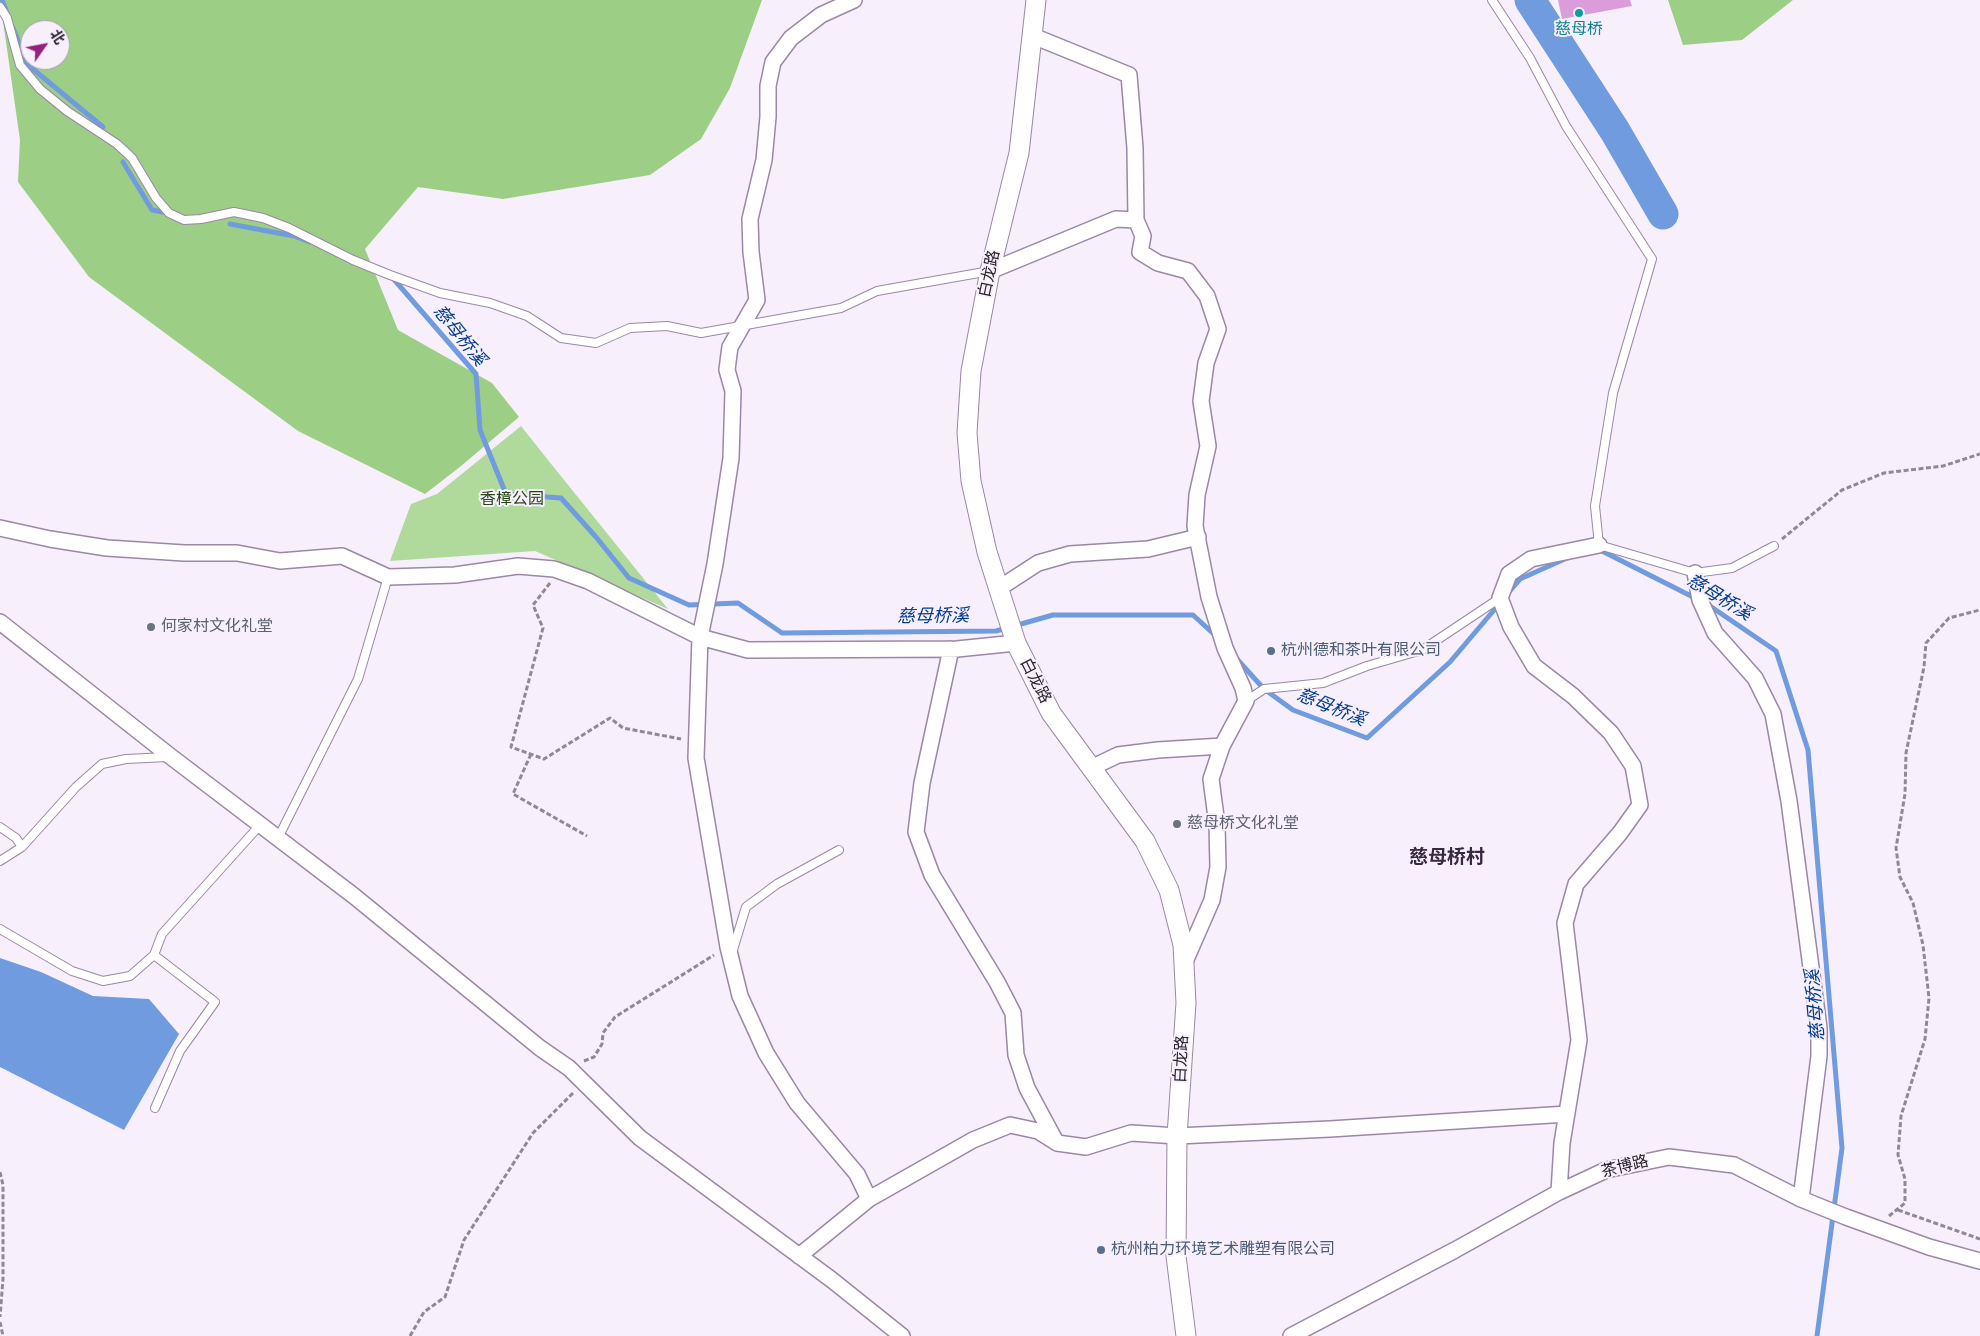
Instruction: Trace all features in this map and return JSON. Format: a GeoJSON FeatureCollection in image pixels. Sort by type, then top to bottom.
{"type":"FeatureCollection","features":[{"type":"Feature","properties":{"kind":"street"},"geometry":{"type":"LineString","coordinates":[[854,0],[821,15],[791,38],[774,62],[768,86],[768,117],[764,160],[750,219],[751,252],[757,300],[745,324],[730,347],[729,354],[727,370],[732,391],[731,458],[715,564],[700,637],[696,758],[729,953],[740,996],[766,1054],[797,1103],[857,1174],[868,1199]]}},
{"type":"Feature","properties":{"kind":"street","name":"白龙路"},"geometry":{"type":"LineString","coordinates":[[1036,0],[1019,153],[990,271],[972,371],[967,433],[971,481],[987,552],[1016,643],[1051,713],[1145,841],[1167,886],[1183,945],[1186,1003],[1177,1136],[1176,1256],[1186,1336]]}},
{"type":"Feature","properties":{"kind":"street"},"geometry":{"type":"LineString","coordinates":[[1033,36],[1129,75],[1135,148],[1136,220],[1143,236],[1140,252],[1158,263],[1188,271],[1207,296],[1218,329],[1206,363],[1201,401],[1208,446],[1197,495],[1195,526],[1209,597],[1225,648],[1244,688],[1246,701],[1222,746],[1211,779],[1217,825],[1218,859],[1212,900],[1184,965]]}},
{"type":"Feature","properties":{"kind":"street"},"geometry":{"type":"LineString","coordinates":[[990,271],[1116,219],[1136,220]]}},
{"type":"Feature","properties":{"kind":"street"},"geometry":{"type":"LineString","coordinates":[[0,528],[50,539],[107,548],[184,553],[236,553],[280,561],[342,556],[388,577],[455,575],[518,566],[559,570],[588,581],[700,637],[748,650],[951,649],[1016,643]]}},
{"type":"Feature","properties":{"kind":"street"},"geometry":{"type":"LineString","coordinates":[[998,589],[1038,562],[1070,554],[1148,549],[1198,537]]}},
{"type":"Feature","properties":{"kind":"street"},"geometry":{"type":"LineString","coordinates":[[1559,1192],[1562,1143],[1579,1040],[1565,923],[1576,884],[1620,833],[1640,805],[1633,766],[1611,733],[1573,696],[1534,666],[1511,627],[1500,598],[1509,574],[1531,559],[1599,546]]}},
{"type":"Feature","properties":{"kind":"street"},"geometry":{"type":"LineString","coordinates":[[1695,573],[1700,600],[1715,633],[1755,678],[1773,714],[1789,801],[1819,1028],[1819,1056],[1801,1199]]}},
{"type":"Feature","properties":{"kind":"street"},"geometry":{"type":"LineString","coordinates":[[0,622],[170,756],[354,896],[540,1048],[568,1068],[640,1138],[799,1256],[902,1336]]}},
{"type":"Feature","properties":{"kind":"street"},"geometry":{"type":"LineString","coordinates":[[951,649],[922,783],[916,832],[932,875],[997,982],[1013,1013],[1016,1055],[1027,1088],[1056,1143]]}},
{"type":"Feature","properties":{"kind":"street"},"geometry":{"type":"LineString","coordinates":[[1091,768],[1118,755],[1158,750],[1222,746]]}},
{"type":"Feature","properties":{"kind":"street"},"geometry":{"type":"LineString","coordinates":[[799,1256],[868,1199],[973,1140],[1010,1125],[1038,1131],[1056,1143],[1086,1147],[1131,1133],[1177,1136],[1330,1129],[1567,1114]]}},
{"type":"Feature","properties":{"kind":"street","name":"茶博路"},"geometry":{"type":"LineString","coordinates":[[1291,1336],[1456,1250],[1559,1192],[1606,1170],[1669,1157],[1734,1165],[1823,1208],[1929,1248],[1980,1261]]}},
{"type":"Feature","properties":{"kind":"lane"},"geometry":{"type":"LineString","coordinates":[[1492,0],[1530,58],[1566,126],[1652,259],[1613,393],[1595,506],[1599,546],[1695,573],[1732,568],[1774,546]]}},
{"type":"Feature","properties":{"kind":"lane"},"geometry":{"type":"LineString","coordinates":[[0,7],[7,18],[20,65],[40,89],[67,111],[116,144],[132,158],[156,198],[169,213],[184,220],[201,219],[234,212],[263,218],[289,228],[353,260],[390,275],[440,293],[490,303],[527,316],[561,338],[596,343],[630,328],[667,326],[701,333],[841,308],[877,291],[990,271]]}},
{"type":"Feature","properties":{"kind":"lane"},"geometry":{"type":"LineString","coordinates":[[278,838],[358,679],[388,577]]}},
{"type":"Feature","properties":{"kind":"lane"},"geometry":{"type":"LineString","coordinates":[[1246,701],[1264,689],[1323,683],[1367,666],[1422,650],[1500,598]]}},
{"type":"Feature","properties":{"kind":"lane"},"geometry":{"type":"LineString","coordinates":[[0,862],[22,847],[76,787],[102,764],[170,756]]}},
{"type":"Feature","properties":{"kind":"lane"},"geometry":{"type":"LineString","coordinates":[[0,929],[72,971],[103,981],[130,976],[154,955],[162,934],[260,825]]}},
{"type":"Feature","properties":{"kind":"lane"},"geometry":{"type":"LineString","coordinates":[[0,827],[16,838],[22,847]]}},
{"type":"Feature","properties":{"kind":"lane"},"geometry":{"type":"LineString","coordinates":[[729,953],[746,906],[777,884],[839,850]]}},
{"type":"Feature","properties":{"kind":"lane"},"geometry":{"type":"LineString","coordinates":[[154,955],[215,1002],[180,1051],[155,1108]]}},
{"type":"Feature","properties":{"kind":"path"},"geometry":{"type":"LineString","coordinates":[[1774,546],[1842,490],[1884,472],[1943,466],[1980,454]]}},
{"type":"Feature","properties":{"kind":"path"},"geometry":{"type":"LineString","coordinates":[[559,570],[533,605],[543,628],[511,747],[544,759],[610,718],[623,728],[696,741]]}},
{"type":"Feature","properties":{"kind":"path"},"geometry":{"type":"LineString","coordinates":[[1875,1227],[1905,1203],[1906,1179],[1898,1154],[1901,1116],[1925,1039],[1929,998],[1923,945],[1913,903],[1900,876],[1896,848],[1905,794],[1906,753],[1924,667],[1926,643],[1949,618],[1980,610]]}},
{"type":"Feature","properties":{"kind":"path"},"geometry":{"type":"LineString","coordinates":[[531,754],[513,794],[587,836]]}},
{"type":"Feature","properties":{"kind":"path"},"geometry":{"type":"LineString","coordinates":[[568,1068],[594,1057],[602,1044],[603,1033],[615,1017],[729,953]]}},
{"type":"Feature","properties":{"kind":"path"},"geometry":{"type":"LineString","coordinates":[[410,1336],[424,1312],[445,1297],[464,1240],[533,1133],[583,1083]]}},
{"type":"Feature","properties":{"kind":"path"},"geometry":{"type":"LineString","coordinates":[[0,1172],[3,1186],[3,1260],[0,1317]]}},
{"type":"Feature","properties":{"kind":"path"},"geometry":{"type":"LineString","coordinates":[[1898,1210],[1980,1239]]}},
{"type":"Feature","properties":{"kind":"path"},"geometry":{"type":"LineString","coordinates":[[0,1322],[3,1336]]}},
{"type":"Feature","properties":{"kind":"green space"},"geometry":{"type":"Polygon","coordinates":[[[0,0],[762,0],[730,88],[701,139],[650,175],[503,199],[418,187],[365,249],[398,330],[492,383],[519,417],[425,494],[298,431],[89,277],[18,182],[20,140],[0,0]]]}},
{"type":"Feature","properties":{"kind":"green space"},"geometry":{"type":"Polygon","coordinates":[[[1668,0],[1793,0],[1742,40],[1683,45],[1668,0]]]}},
{"type":"Feature","properties":{"kind":"green space","name":"香樟公园"},"geometry":{"type":"Polygon","coordinates":[[[521,426],[668,609],[535,551],[390,561],[411,504],[437,494],[521,426]]]}},
{"type":"Feature","properties":{"kind":"water"},"geometry":{"type":"Polygon","coordinates":[[[0,958],[41,972],[93,996],[149,999],[179,1034],[124,1130],[0,1067],[0,958]]]}},
{"type":"Feature","properties":{"kind":"building","name":"慈母桥"},"geometry":{"type":"Polygon","coordinates":[[[1558,0],[1630,0],[1632,6],[1562,19],[1558,0]]]}},
{"type":"Feature","properties":{"kind":"waterway"},"geometry":{"type":"LineString","coordinates":[[2,0],[7,13]]}},
{"type":"Feature","properties":{"kind":"waterway"},"geometry":{"type":"LineString","coordinates":[[1530,0],[1615,131],[1663,214]]}},
{"type":"Feature","properties":{"kind":"waterway"},"geometry":{"type":"LineString","coordinates":[[13,28],[28,65],[103,127]]}},
{"type":"Feature","properties":{"kind":"waterway"},"geometry":{"type":"LineString","coordinates":[[123,162],[152,210],[168,213]]}},
{"type":"Feature","properties":{"kind":"waterway","name":"慈母桥溪"},"geometry":{"type":"LineString","coordinates":[[230,224],[294,236],[310,242]]}},
{"type":"Feature","properties":{"kind":"waterway","name":"慈母桥溪"},"geometry":{"type":"LineString","coordinates":[[391,276],[476,374],[480,430],[506,494],[561,498],[629,578],[689,605],[738,603],[782,633],[996,631],[1053,615],[1193,615],[1217,637]]}},
{"type":"Feature","properties":{"kind":"waterway","name":"慈母桥溪"},"geometry":{"type":"LineString","coordinates":[[1598,549],[1697,599]]}},
{"type":"Feature","properties":{"kind":"waterway","name":"慈母桥溪"},"geometry":{"type":"LineString","coordinates":[[1507,594],[1520,579],[1567,558]]}},
{"type":"Feature","properties":{"kind":"waterway","name":"慈母桥溪"},"geometry":{"type":"LineString","coordinates":[[1236,658],[1264,689],[1293,710],[1367,738],[1450,662],[1500,603]]}},
{"type":"Feature","properties":{"kind":"waterway","name":"慈母桥溪"},"geometry":{"type":"LineString","coordinates":[[1707,604],[1776,651],[1808,750],[1842,1148],[1817,1336]]}},
{"type":"Feature","properties":{"kind":"place","name":"慈母桥"},"geometry":{"type":"Point","coordinates":[1579,13]}},
{"type":"Feature","properties":{"kind":"place","name":"何家村文化礼堂"},"geometry":{"type":"Point","coordinates":[151,627]}},
{"type":"Feature","properties":{"kind":"place","name":"杭州德和茶叶有限公司"},"geometry":{"type":"Point","coordinates":[1271,651]}},
{"type":"Feature","properties":{"kind":"place","name":"慈母桥文化礼堂"},"geometry":{"type":"Point","coordinates":[1177,824]}},
{"type":"Feature","properties":{"kind":"place","name":"杭州柏力环境艺术雕塑有限公司"},"geometry":{"type":"Point","coordinates":[1101,1250]}},
{"type":"Feature","properties":{"kind":"district","name":"慈母桥村"},"geometry":{"type":"Point","coordinates":[1447,858]}}]}
